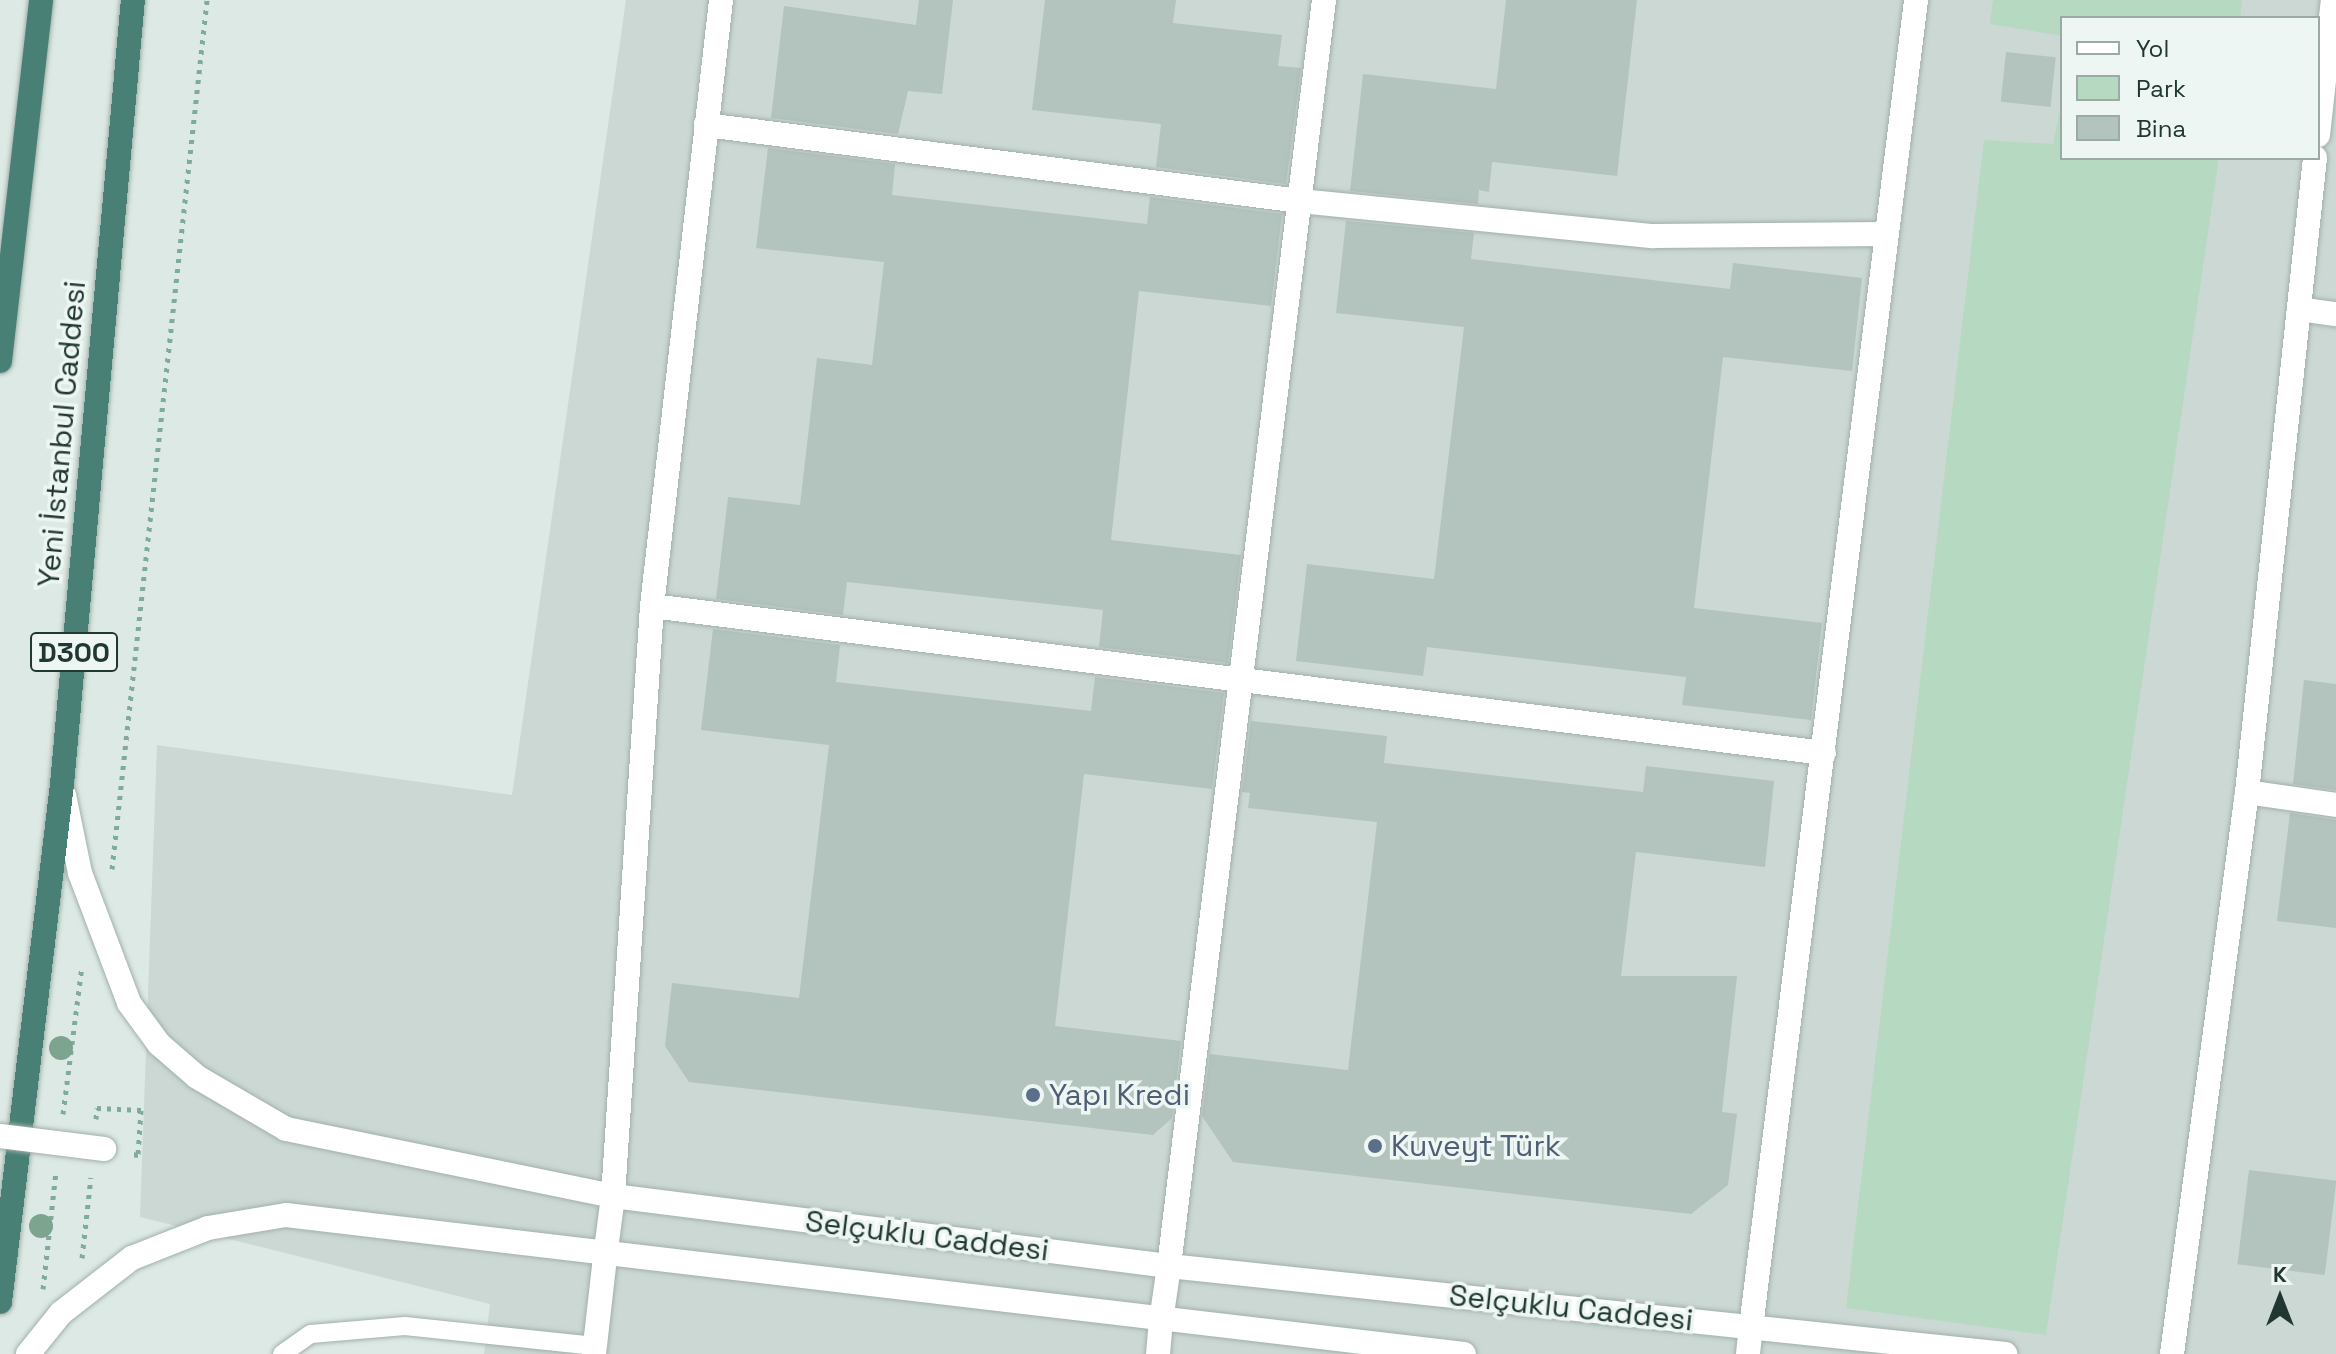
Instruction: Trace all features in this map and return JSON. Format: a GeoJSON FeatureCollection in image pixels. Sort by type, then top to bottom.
{"type":"FeatureCollection","features":[{"type":"Feature","properties":{"kind":"highway"},"geometry":{"type":"LineString","coordinates":[[0,361],[41,0]]}},
{"type":"Feature","properties":{"kind":"highway","name":"Yeni İstanbul Caddesi"},"geometry":{"type":"LineString","coordinates":[[0,1302],[62,784],[133,0]]}},
{"type":"Feature","properties":{"kind":"street"},"geometry":{"type":"LineString","coordinates":[[594,1350],[613,1196],[652,606],[721,0]]}},
{"type":"Feature","properties":{"kind":"street"},"geometry":{"type":"LineString","coordinates":[[1158,1354],[1244,678],[1324,0]]}},
{"type":"Feature","properties":{"kind":"street"},"geometry":{"type":"LineString","coordinates":[[1748,1354],[1916,0]]}},
{"type":"Feature","properties":{"kind":"street"},"geometry":{"type":"LineString","coordinates":[[2320,117],[2333,0]]}},
{"type":"Feature","properties":{"kind":"street"},"geometry":{"type":"LineString","coordinates":[[706,125],[1300,201],[1653,236],[1885,234]]}},
{"type":"Feature","properties":{"kind":"street"},"geometry":{"type":"LineString","coordinates":[[2172,1354],[2247,792],[2315,160]]}},
{"type":"Feature","properties":{"kind":"street"},"geometry":{"type":"LineString","coordinates":[[2299,309],[2336,314]]}},
{"type":"Feature","properties":{"kind":"street"},"geometry":{"type":"LineString","coordinates":[[652,606],[1824,753]]}},
{"type":"Feature","properties":{"kind":"street","name":"Selçuklu Caddesi"},"geometry":{"type":"LineString","coordinates":[[62,784],[97,925],[129,1003],[159,1044],[197,1077],[286,1129],[613,1196],[1169,1266],[2005,1354]]}},
{"type":"Feature","properties":{"kind":"street"},"geometry":{"type":"LineString","coordinates":[[2247,792],[2336,805]]}},
{"type":"Feature","properties":{"kind":"street"},"geometry":{"type":"LineString","coordinates":[[0,1136],[100,1148]]}},
{"type":"Feature","properties":{"kind":"street","name":"Selçuklu Caddesi"},"geometry":{"type":"LineString","coordinates":[[36,1345],[96,1283],[132,1258],[195,1232],[246,1220],[332,1216],[605,1257],[1464,1354]]}},
{"type":"Feature","properties":{"kind":"lane"},"geometry":{"type":"LineString","coordinates":[[282,1354],[311,1334],[405,1326],[594,1350]]}},
{"type":"Feature","properties":{"kind":"path"},"geometry":{"type":"LineString","coordinates":[[62,1122],[78,979],[110,886],[207,0]]}},
{"type":"Feature","properties":{"kind":"path"},"geometry":{"type":"LineString","coordinates":[[81,1262],[100,1148]]}},
{"type":"Feature","properties":{"kind":"path"},"geometry":{"type":"LineString","coordinates":[[36,1345],[57,1169]]}},
{"type":"Feature","properties":{"kind":"shaded area"},"geometry":{"type":"Polygon","coordinates":[[[626,0],[2336,0],[2336,1354],[484,1354],[490,1304],[140,1217],[157,745],[512,795],[626,0]]]}},
{"type":"Feature","properties":{"kind":"green space"},"geometry":{"type":"Polygon","coordinates":[[[1993,0],[2242,0],[2240,16],[2060,16],[2060,36],[1990,24],[1993,0]]]}},
{"type":"Feature","properties":{"kind":"green space"},"geometry":{"type":"Polygon","coordinates":[[[2060,111],[2060,160],[2219,160],[2046,1335],[1846,1308],[1984,140],[2053,144],[2060,111]]]}},
{"type":"Feature","properties":{"kind":"building"},"geometry":{"type":"Polygon","coordinates":[[[919,0],[953,0],[942,94],[908,91],[898,134],[771,118],[784,6],[916,25],[919,0]]]}},
{"type":"Feature","properties":{"kind":"building"},"geometry":{"type":"Polygon","coordinates":[[[1045,0],[1176,0],[1173,23],[1282,35],[1278,66],[1301,68],[1286,184],[1156,167],[1161,124],[1032,110],[1045,0]]]}},
{"type":"Feature","properties":{"kind":"building"},"geometry":{"type":"Polygon","coordinates":[[[1506,0],[1637,0],[1617,176],[1492,162],[1489,192],[1479,190],[1478,204],[1350,191],[1363,74],[1496,89],[1506,0]]]}},
{"type":"Feature","properties":{"kind":"building"},"geometry":{"type":"Polygon","coordinates":[[[2006,52],[2056,57],[2050,107],[2001,102],[2006,52]]]}},
{"type":"Feature","properties":{"kind":"building"},"geometry":{"type":"Polygon","coordinates":[[[768,148],[895,164],[892,195],[1147,224],[1150,197],[1282,214],[1271,306],[1139,291],[1111,540],[1241,555],[1228,663],[1099,647],[1103,610],[847,582],[843,615],[716,599],[728,497],[800,505],[817,358],[872,365],[884,262],[756,248],[768,148]]]}},
{"type":"Feature","properties":{"kind":"building"},"geometry":{"type":"Polygon","coordinates":[[[1346,221],[1474,233],[1471,259],[1730,289],[1733,263],[1862,278],[1852,371],[1723,357],[1694,608],[1822,623],[1811,720],[1682,705],[1686,677],[1427,647],[1423,676],[1296,661],[1307,564],[1434,579],[1464,327],[1336,313],[1346,221]]]}},
{"type":"Feature","properties":{"kind":"building"},"geometry":{"type":"Polygon","coordinates":[[[713,629],[840,645],[836,682],[1091,711],[1095,677],[1224,693],[1212,789],[1084,774],[1055,1026],[1181,1041],[1172,1118],[1153,1135],[689,1082],[665,1046],[672,983],[799,998],[829,745],[701,730],[713,629]]]}},
{"type":"Feature","properties":{"kind":"building"},"geometry":{"type":"Polygon","coordinates":[[[2304,680],[2336,684],[2336,790],[2293,784],[2304,680]]]}},
{"type":"Feature","properties":{"kind":"building"},"geometry":{"type":"Polygon","coordinates":[[[1251,721],[1387,736],[1384,763],[1643,792],[1646,766],[1774,781],[1765,867],[1636,852],[1621,976],[1737,976],[1722,1112],[1737,1114],[1728,1185],[1691,1214],[1233,1162],[1202,1116],[1210,1054],[1348,1070],[1377,822],[1248,808],[1250,793],[1242,792],[1251,721]]]}},
{"type":"Feature","properties":{"kind":"building"},"geometry":{"type":"Polygon","coordinates":[[[2290,813],[2336,820],[2336,928],[2277,921],[2290,813]]]}},
{"type":"Feature","properties":{"kind":"building"},"geometry":{"type":"Polygon","coordinates":[[[2249,1170],[2336,1181],[2325,1275],[2237,1264],[2249,1170]]]}},
{"type":"Feature","properties":{"kind":"place","name":"Yapı Kredi"},"geometry":{"type":"Point","coordinates":[1033,1095]}},
{"type":"Feature","properties":{"kind":"place","name":"Kuveyt Türk"},"geometry":{"type":"Point","coordinates":[1375,1146]}}]}
